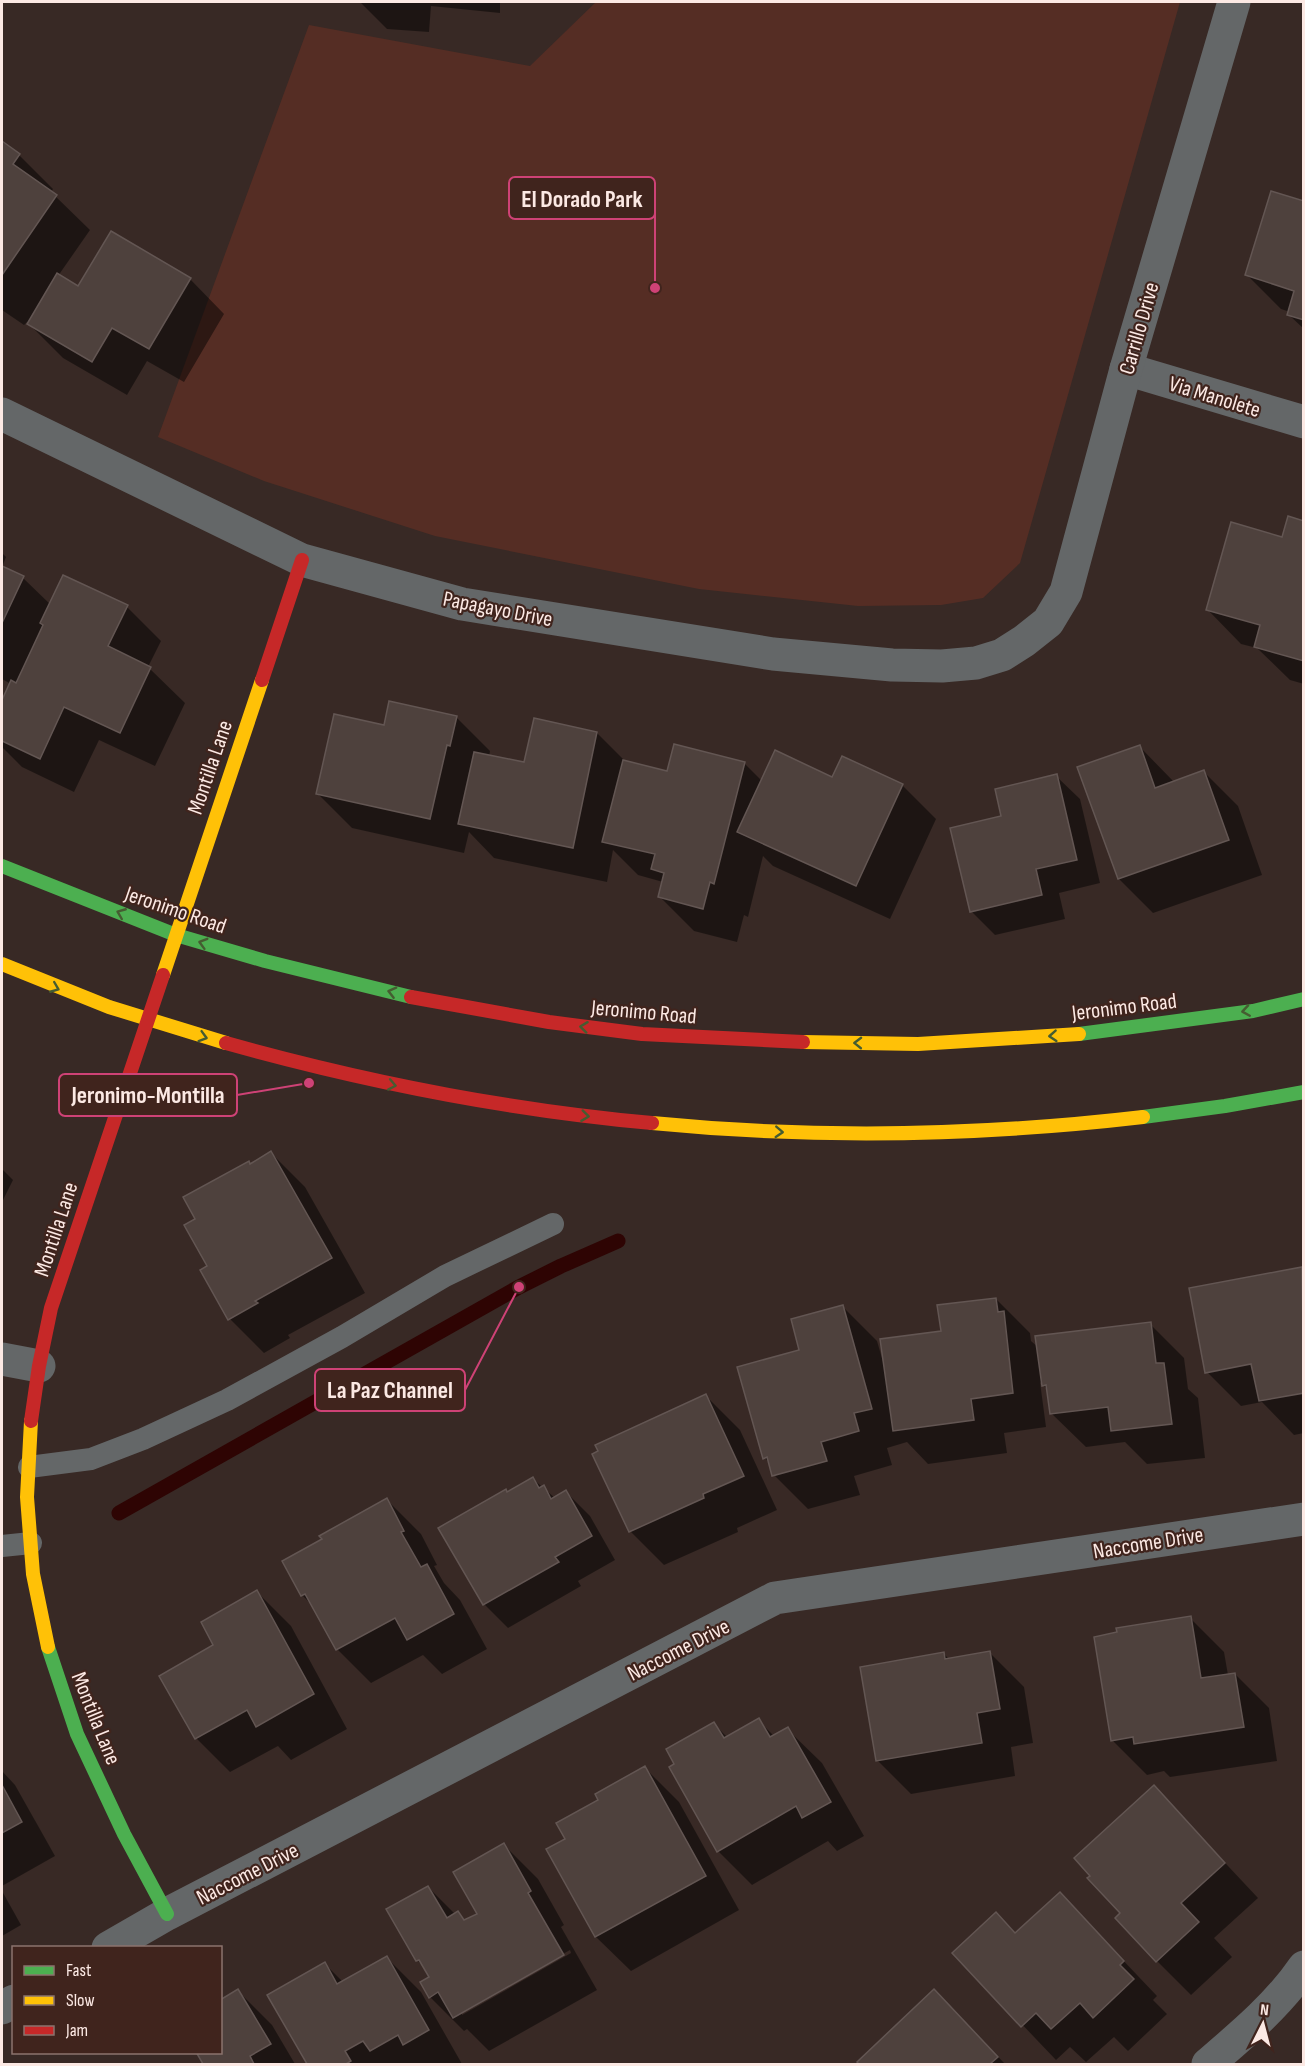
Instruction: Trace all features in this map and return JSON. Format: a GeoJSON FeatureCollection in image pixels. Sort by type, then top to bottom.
{"type":"FeatureCollection","features":[{"type":"Feature","properties":{"kind":"main road","name":"Montilla Lane"},"geometry":{"type":"LineString","coordinates":[[167,1914],[124,1834],[77,1734],[50,1655],[33,1574],[27,1497],[31,1422],[51,1308],[302,560]]}},
{"type":"Feature","properties":{"kind":"main road","name":"Jeronimo Road"},"geometry":{"type":"LineString","coordinates":[[2,866],[176,935],[266,961],[417,999],[549,1022],[642,1034],[774,1042],[918,1044],[1089,1033],[1253,1011],[1304,999]]}},
{"type":"Feature","properties":{"kind":"main road"},"geometry":{"type":"LineString","coordinates":[[2,964],[53,987],[147,1021],[362,1079],[572,1115],[718,1129],[822,1134],[1029,1128],[1199,1110],[1304,1092]]}},
{"type":"Feature","properties":{"kind":"street","name":"Carrillo Drive"},"geometry":{"type":"LineString","coordinates":[[1024,641],[1048,622],[1066,592],[1126,369],[1234,2]]}},
{"type":"Feature","properties":{"kind":"street","name":"Via Manolete"},"geometry":{"type":"LineString","coordinates":[[1126,369],[1304,422]]}},
{"type":"Feature","properties":{"kind":"street","name":"Papagayo Drive"},"geometry":{"type":"LineString","coordinates":[[2,414],[302,560],[462,604],[773,654],[892,665],[942,666],[976,663],[1002,655],[1024,641]]}},
{"type":"Feature","properties":{"kind":"street"},"geometry":{"type":"LineString","coordinates":[[2,1359],[39,1366]]}},
{"type":"Feature","properties":{"kind":"street","name":"Naccome Drive"},"geometry":{"type":"LineString","coordinates":[[110,1946],[167,1914],[775,1598],[1304,1519]]}},
{"type":"Feature","properties":{"kind":"street"},"geometry":{"type":"LineString","coordinates":[[1208,2064],[1249,2029],[1304,1967]]}},
{"type":"Feature","properties":{"kind":"lane"},"geometry":{"type":"LineString","coordinates":[[29,1467],[91,1459],[227,1400],[342,1337],[444,1276],[553,1224]]}},
{"type":"Feature","properties":{"kind":"lane"},"geometry":{"type":"LineString","coordinates":[[2,1546],[31,1543]]}},
{"type":"Feature","properties":{"kind":"shaded area"},"geometry":{"type":"Polygon","coordinates":[[[596,2],[1180,2],[1020,563],[983,598],[941,605],[858,606],[699,589],[435,536],[264,481],[158,437],[309,25],[530,66],[596,2]]]}},
{"type":"Feature","properties":{"kind":"building"},"geometry":{"type":"Polygon","coordinates":[[[2,141],[20,154],[13,164],[57,195],[2,275],[2,141]]]}},
{"type":"Feature","properties":{"kind":"building"},"geometry":{"type":"Polygon","coordinates":[[[1271,191],[1304,201],[1304,320],[1287,315],[1294,291],[1245,275],[1271,191]]]}},
{"type":"Feature","properties":{"kind":"building"},"geometry":{"type":"Polygon","coordinates":[[[111,231],[191,278],[149,349],[112,328],[92,362],[27,324],[57,273],[78,286],[111,231]]]}},
{"type":"Feature","properties":{"kind":"building"},"geometry":{"type":"Polygon","coordinates":[[[1288,516],[1304,521],[1304,661],[1254,647],[1260,625],[1206,610],[1231,522],[1282,537],[1288,516]]]}},
{"type":"Feature","properties":{"kind":"building"},"geometry":{"type":"Polygon","coordinates":[[[2,566],[24,576],[2,623],[2,566]]]}},
{"type":"Feature","properties":{"kind":"building"},"geometry":{"type":"Polygon","coordinates":[[[63,575],[128,605],[108,646],[151,667],[120,733],[64,707],[40,759],[2,741],[2,700],[11,680],[16,683],[43,625],[40,623],[63,575]]]}},
{"type":"Feature","properties":{"kind":"building"},"geometry":{"type":"Polygon","coordinates":[[[389,701],[457,716],[450,746],[447,745],[430,819],[316,794],[334,714],[384,725],[389,701]]]}},
{"type":"Feature","properties":{"kind":"building"},"geometry":{"type":"Polygon","coordinates":[[[534,718],[597,732],[573,848],[458,824],[474,752],[524,762],[534,718]]]}},
{"type":"Feature","properties":{"kind":"building"},"geometry":{"type":"Polygon","coordinates":[[[674,744],[745,762],[714,884],[710,882],[703,909],[658,897],[664,873],[651,869],[655,854],[602,842],[623,760],[667,771],[674,744]]]}},
{"type":"Feature","properties":{"kind":"building"},"geometry":{"type":"Polygon","coordinates":[[[1140,745],[1155,788],[1204,770],[1229,840],[1118,879],[1077,767],[1140,745]]]}},
{"type":"Feature","properties":{"kind":"building"},"geometry":{"type":"Polygon","coordinates":[[[775,750],[832,777],[842,756],[903,784],[856,886],[737,832],[775,750]]]}},
{"type":"Feature","properties":{"kind":"building"},"geometry":{"type":"Polygon","coordinates":[[[1057,774],[1077,860],[1036,869],[1042,895],[970,912],[950,828],[1001,816],[995,789],[1057,774]]]}},
{"type":"Feature","properties":{"kind":"building"},"geometry":{"type":"Polygon","coordinates":[[[271,1151],[332,1258],[255,1301],[258,1303],[228,1320],[200,1270],[207,1266],[184,1225],[195,1219],[183,1197],[271,1151]]]}},
{"type":"Feature","properties":{"kind":"building"},"geometry":{"type":"Polygon","coordinates":[[[1302,1267],[1304,1393],[1259,1401],[1251,1364],[1205,1373],[1189,1288],[1302,1267]]]}},
{"type":"Feature","properties":{"kind":"building"},"geometry":{"type":"Polygon","coordinates":[[[996,1298],[998,1312],[1004,1311],[1013,1393],[971,1399],[974,1420],[893,1431],[880,1339],[941,1331],[937,1305],[996,1298]]]}},
{"type":"Feature","properties":{"kind":"building"},"geometry":{"type":"Polygon","coordinates":[[[843,1305],[872,1409],[854,1413],[859,1431],[821,1442],[827,1461],[772,1476],[767,1457],[763,1459],[737,1367],[799,1350],[791,1319],[843,1305]]]}},
{"type":"Feature","properties":{"kind":"building"},"geometry":{"type":"Polygon","coordinates":[[[1151,1322],[1156,1363],[1164,1363],[1172,1424],[1111,1431],[1108,1407],[1050,1414],[1046,1385],[1042,1386],[1035,1336],[1151,1322]]]}},
{"type":"Feature","properties":{"kind":"building"},"geometry":{"type":"Polygon","coordinates":[[[706,1394],[744,1476],[703,1494],[704,1498],[629,1532],[592,1454],[598,1451],[595,1445],[706,1394]]]}},
{"type":"Feature","properties":{"kind":"building"},"geometry":{"type":"Polygon","coordinates":[[[533,1477],[539,1488],[544,1485],[551,1499],[566,1490],[592,1536],[555,1557],[559,1562],[483,1605],[438,1528],[506,1489],[507,1492],[533,1477]]]}},
{"type":"Feature","properties":{"kind":"building"},"geometry":{"type":"Polygon","coordinates":[[[387,1498],[404,1531],[401,1532],[421,1567],[427,1564],[454,1614],[407,1640],[395,1618],[336,1650],[305,1594],[301,1596],[282,1561],[322,1539],[319,1536],[387,1498]]]}},
{"type":"Feature","properties":{"kind":"building"},"geometry":{"type":"Polygon","coordinates":[[[257,1590],[314,1694],[256,1727],[247,1710],[195,1739],[159,1676],[213,1645],[201,1622],[257,1590]]]}},
{"type":"Feature","properties":{"kind":"building"},"geometry":{"type":"Polygon","coordinates":[[[1191,1616],[1201,1678],[1235,1673],[1244,1727],[1134,1744],[1133,1737],[1111,1741],[1094,1637],[1117,1632],[1116,1628],[1191,1616]]]}},
{"type":"Feature","properties":{"kind":"building"},"geometry":{"type":"Polygon","coordinates":[[[990,1651],[1000,1709],[977,1713],[982,1743],[876,1761],[860,1667],[944,1652],[945,1659],[990,1651]]]}},
{"type":"Feature","properties":{"kind":"building"},"geometry":{"type":"Polygon","coordinates":[[[759,1718],[770,1737],[788,1727],[831,1802],[802,1818],[796,1806],[717,1852],[669,1767],[674,1764],[666,1749],[714,1722],[724,1738],[759,1718]]]}},
{"type":"Feature","properties":{"kind":"building"},"geometry":{"type":"Polygon","coordinates":[[[645,1766],[706,1876],[595,1937],[546,1849],[565,1839],[556,1823],[598,1800],[595,1794],[645,1766]]]}},
{"type":"Feature","properties":{"kind":"building"},"geometry":{"type":"Polygon","coordinates":[[[2,1785],[22,1822],[2,1833],[2,1785]]]}},
{"type":"Feature","properties":{"kind":"building"},"geometry":{"type":"Polygon","coordinates":[[[1154,1785],[1225,1863],[1181,1903],[1199,1922],[1156,1962],[1115,1918],[1120,1913],[1087,1878],[1090,1876],[1074,1858],[1154,1785]]]}},
{"type":"Feature","properties":{"kind":"building"},"geometry":{"type":"Polygon","coordinates":[[[504,1843],[531,1891],[528,1893],[564,1955],[453,2018],[438,1992],[429,1998],[420,1982],[429,1977],[419,1960],[416,1961],[386,1909],[428,1886],[447,1918],[458,1911],[464,1920],[477,1914],[453,1872],[504,1843]]]}},
{"type":"Feature","properties":{"kind":"building"},"geometry":{"type":"Polygon","coordinates":[[[1060,1892],[1124,1961],[1120,1965],[1134,1979],[1093,2018],[1080,2003],[1051,2029],[1036,2013],[1021,2027],[952,1953],[996,1912],[1015,1933],[1060,1892]]]}},
{"type":"Feature","properties":{"kind":"building"},"geometry":{"type":"Polygon","coordinates":[[[387,1956],[429,2030],[403,2045],[398,2035],[370,2051],[363,2041],[345,2051],[351,2061],[346,2064],[307,2064],[267,1995],[325,1962],[337,1984],[387,1956]]]}},
{"type":"Feature","properties":{"kind":"building"},"geometry":{"type":"Polygon","coordinates":[[[238,1989],[271,2044],[250,2056],[254,2064],[203,2064],[197,2054],[222,2054],[222,1999],[238,1989]]]}},
{"type":"Feature","properties":{"kind":"building"},"geometry":{"type":"Polygon","coordinates":[[[934,1989],[998,2057],[990,2064],[859,2064],[857,2062],[934,1989]]]}},
{"type":"Feature","properties":{"kind":"waterway"},"geometry":{"type":"LineString","coordinates":[[119,1513],[519,1287],[618,1241]]}},
{"type":"Feature","properties":{"kind":"traffic: fast"},"geometry":{"type":"LineString","coordinates":[[2,866],[176,935],[265,961],[411,997]]}},
{"type":"Feature","properties":{"kind":"traffic: fast"},"geometry":{"type":"LineString","coordinates":[[1079,1034],[1253,1011],[1304,999]]}},
{"type":"Feature","properties":{"kind":"traffic: fast"},"geometry":{"type":"LineString","coordinates":[[1143,1117],[1304,1092]]}},
{"type":"Feature","properties":{"kind":"traffic: fast"},"geometry":{"type":"LineString","coordinates":[[48,1647],[77,1734],[124,1834],[167,1914]]}},
{"type":"Feature","properties":{"kind":"traffic: slow"},"geometry":{"type":"LineString","coordinates":[[163,975],[262,680]]}},
{"type":"Feature","properties":{"kind":"traffic: slow"},"geometry":{"type":"LineString","coordinates":[[2,964],[109,1007],[226,1043]]}},
{"type":"Feature","properties":{"kind":"traffic: slow"},"geometry":{"type":"LineString","coordinates":[[803,1042],[918,1044],[1079,1034]]}},
{"type":"Feature","properties":{"kind":"traffic: slow"},"geometry":{"type":"LineString","coordinates":[[652,1123],[775,1131],[897,1133],[1020,1128],[1143,1117]]}},
{"type":"Feature","properties":{"kind":"traffic: slow"},"geometry":{"type":"LineString","coordinates":[[31,1421],[27,1497],[33,1574],[48,1647]]}},
{"type":"Feature","properties":{"kind":"traffic: jam"},"geometry":{"type":"LineString","coordinates":[[262,680],[302,560]]}},
{"type":"Feature","properties":{"kind":"traffic: jam"},"geometry":{"type":"LineString","coordinates":[[31,1421],[51,1308],[163,975]]}},
{"type":"Feature","properties":{"kind":"traffic: jam"},"geometry":{"type":"LineString","coordinates":[[411,997],[549,1022],[642,1034],[803,1042]]}},
{"type":"Feature","properties":{"kind":"traffic: jam"},"geometry":{"type":"LineString","coordinates":[[226,1043],[331,1070],[437,1093],[544,1110],[652,1123]]}},
{"type":"Feature","properties":{"kind":"place","name":"El Dorado Park"},"geometry":{"type":"Point","coordinates":[655,288]}},
{"type":"Feature","properties":{"kind":"place","name":"Jeronimo-Montilla"},"geometry":{"type":"Point","coordinates":[309,1083]}},
{"type":"Feature","properties":{"kind":"place","name":"La Paz Channel"},"geometry":{"type":"Point","coordinates":[519,1287]}}]}
